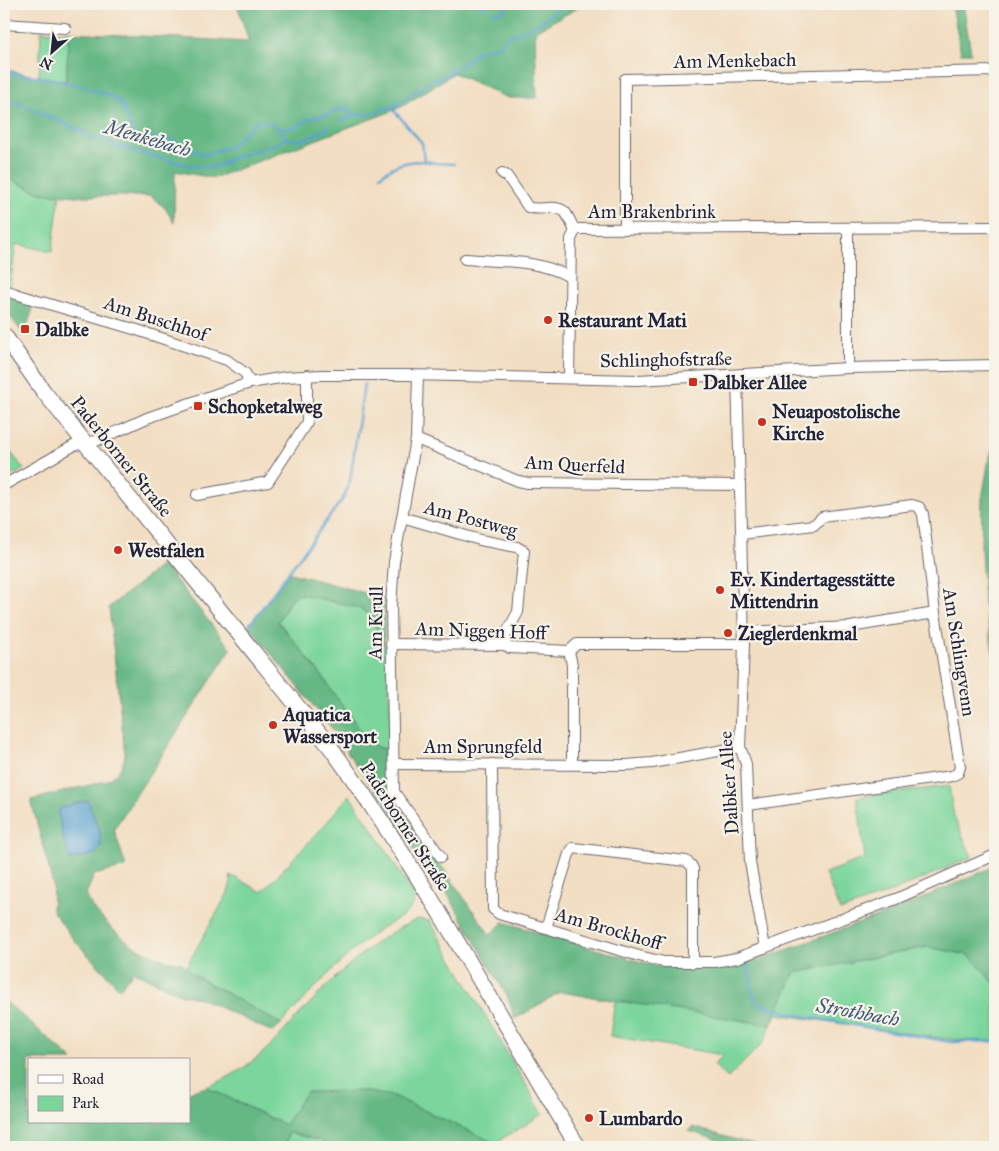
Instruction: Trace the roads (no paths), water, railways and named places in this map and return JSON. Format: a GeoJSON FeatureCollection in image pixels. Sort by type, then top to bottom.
{"type":"FeatureCollection","features":[{"type":"Feature","properties":{"kind":"main road","name":"Paderborner Straße"},"geometry":{"type":"LineString","coordinates":[[4,334],[44,392],[253,650],[357,784],[406,858],[578,1147]]}},
{"type":"Feature","properties":{"kind":"street"},"geometry":{"type":"LineString","coordinates":[[4,24],[65,28]]}},
{"type":"Feature","properties":{"kind":"street","name":"Am Menkebach"},"geometry":{"type":"LineString","coordinates":[[625,229],[624,80],[995,72]]}},
{"type":"Feature","properties":{"kind":"street"},"geometry":{"type":"LineString","coordinates":[[502,173],[507,176],[528,208],[533,210],[557,208],[564,212],[576,230]]}},
{"type":"Feature","properties":{"kind":"street","name":"Am Brakenbrink"},"geometry":{"type":"LineString","coordinates":[[568,378],[571,239],[576,230],[584,228],[995,226]]}},
{"type":"Feature","properties":{"kind":"street"},"geometry":{"type":"LineString","coordinates":[[848,228],[848,368]]}},
{"type":"Feature","properties":{"kind":"street"},"geometry":{"type":"LineString","coordinates":[[465,259],[539,264],[555,269],[570,277]]}},
{"type":"Feature","properties":{"kind":"street","name":"Am Buschhof"},"geometry":{"type":"LineString","coordinates":[[4,290],[128,327],[227,360],[245,373],[250,383]]}},
{"type":"Feature","properties":{"kind":"street","name":"Schlinghofstraße"},"geometry":{"type":"LineString","coordinates":[[85,443],[103,438],[147,418],[195,400],[250,383],[307,375],[638,380],[848,368],[995,364]]}},
{"type":"Feature","properties":{"kind":"street"},"geometry":{"type":"LineString","coordinates":[[197,495],[268,482],[306,422],[307,375]]}},
{"type":"Feature","properties":{"kind":"street","name":"Dalbker Allee"},"geometry":{"type":"LineString","coordinates":[[737,375],[744,632],[740,747],[746,764],[750,862],[765,948]]}},
{"type":"Feature","properties":{"kind":"street","name":"Am Krull"},"geometry":{"type":"LineString","coordinates":[[418,376],[416,439],[394,562],[391,606],[394,792],[441,857]]}},
{"type":"Feature","properties":{"kind":"street","name":"Am Querfeld"},"geometry":{"type":"LineString","coordinates":[[416,439],[518,481],[740,485]]}},
{"type":"Feature","properties":{"kind":"street"},"geometry":{"type":"LineString","coordinates":[[4,485],[75,445],[85,443]]}},
{"type":"Feature","properties":{"kind":"street","name":"Am Schlingvenn"},"geometry":{"type":"LineString","coordinates":[[742,534],[814,525],[822,517],[912,505],[919,507],[923,514],[935,614],[960,767],[958,773],[952,776],[748,805]]}},
{"type":"Feature","properties":{"kind":"street","name":"Am Postweg"},"geometry":{"type":"LineString","coordinates":[[402,517],[480,540],[517,547],[524,551],[518,612],[505,636],[505,645]]}},
{"type":"Feature","properties":{"kind":"street"},"geometry":{"type":"LineString","coordinates":[[744,632],[850,628],[935,614]]}},
{"type":"Feature","properties":{"kind":"street","name":"Am Niggen Hoff"},"geometry":{"type":"LineString","coordinates":[[391,644],[505,645],[510,648],[570,651],[577,644],[744,644]]}},
{"type":"Feature","properties":{"kind":"street","name":"Am Niggen Hoff"},"geometry":{"type":"LineString","coordinates":[[570,651],[572,664],[572,764]]}},
{"type":"Feature","properties":{"kind":"street","name":"Am Sprungfeld"},"geometry":{"type":"LineString","coordinates":[[394,764],[626,765],[652,763],[740,747]]}},
{"type":"Feature","properties":{"kind":"street","name":"Am Brockhoff"},"geometry":{"type":"LineString","coordinates":[[492,764],[493,909],[499,914],[664,962],[714,962],[737,958],[896,900],[995,855]]}},
{"type":"Feature","properties":{"kind":"street"},"geometry":{"type":"LineString","coordinates":[[546,928],[569,854],[573,848],[686,861],[692,865],[693,869],[693,963]]}},
{"type":"Feature","properties":{"kind":"water"},"geometry":{"type":"Polygon","coordinates":[[[87,800],[100,831],[101,848],[95,854],[70,860],[58,812],[61,808],[87,800]]]}},
{"type":"Feature","properties":{"kind":"waterway"},"geometry":{"type":"LineString","coordinates":[[478,4],[487,8]]}},
{"type":"Feature","properties":{"kind":"waterway","name":"Menkebach"},"geometry":{"type":"LineString","coordinates":[[341,121],[356,114],[367,115],[381,111],[384,108],[392,108],[431,81],[443,77],[465,63],[478,51],[500,46],[507,36],[519,33],[544,20],[556,10],[574,4]]}},
{"type":"Feature","properties":{"kind":"waterway"},"geometry":{"type":"LineString","coordinates":[[494,12],[506,9]]}},
{"type":"Feature","properties":{"kind":"waterway","name":"Menkebach"},"geometry":{"type":"LineString","coordinates":[[4,71],[65,82],[103,93],[119,102],[133,133],[141,138],[169,138],[204,155],[231,146],[257,120],[274,125],[285,137],[292,140],[309,137],[329,127]]}},
{"type":"Feature","properties":{"kind":"waterway","name":"Menkebach"},"geometry":{"type":"LineString","coordinates":[[4,97],[75,128],[92,138],[106,140],[114,146],[191,166],[214,167],[287,138]]}},
{"type":"Feature","properties":{"kind":"waterway","name":"Menkebach"},"geometry":{"type":"LineString","coordinates":[[279,129],[295,127],[311,118],[346,107],[356,114]]}},
{"type":"Feature","properties":{"kind":"waterway"},"geometry":{"type":"LineString","coordinates":[[380,176],[401,164],[424,161],[422,143],[392,108]]}},
{"type":"Feature","properties":{"kind":"waterway"},"geometry":{"type":"LineString","coordinates":[[424,161],[454,164]]}},
{"type":"Feature","properties":{"kind":"waterway"},"geometry":{"type":"LineString","coordinates":[[249,626],[344,497],[350,481],[364,384]]}},
{"type":"Feature","properties":{"kind":"waterway","name":"Strothbach"},"geometry":{"type":"LineString","coordinates":[[748,964],[754,998],[759,1004],[796,1015],[951,1042],[995,1041]]}},
{"type":"Feature","properties":{"kind":"place","name":"Restaurant Mati"},"geometry":{"type":"Point","coordinates":[548,320]}},
{"type":"Feature","properties":{"kind":"place","name":"Dalbke"},"geometry":{"type":"Point","coordinates":[25,329]}},
{"type":"Feature","properties":{"kind":"place","name":"Dalbker Allee"},"geometry":{"type":"Point","coordinates":[693,382]}},
{"type":"Feature","properties":{"kind":"place","name":"Schopketalweg"},"geometry":{"type":"Point","coordinates":[198,406]}},
{"type":"Feature","properties":{"kind":"place","name":"Neuapostolische Kirche"},"geometry":{"type":"Point","coordinates":[762,422]}},
{"type":"Feature","properties":{"kind":"place","name":"Westfalen"},"geometry":{"type":"Point","coordinates":[118,550]}},
{"type":"Feature","properties":{"kind":"place","name":"Ev. Kindertagesstätte Mittendrin"},"geometry":{"type":"Point","coordinates":[720,590]}},
{"type":"Feature","properties":{"kind":"place","name":"Zieglerdenkmal"},"geometry":{"type":"Point","coordinates":[728,633]}},
{"type":"Feature","properties":{"kind":"place","name":"Aquatica Wassersport"},"geometry":{"type":"Point","coordinates":[273,725]}},
{"type":"Feature","properties":{"kind":"place","name":"Lumbardo"},"geometry":{"type":"Point","coordinates":[589,1118]}}]}
